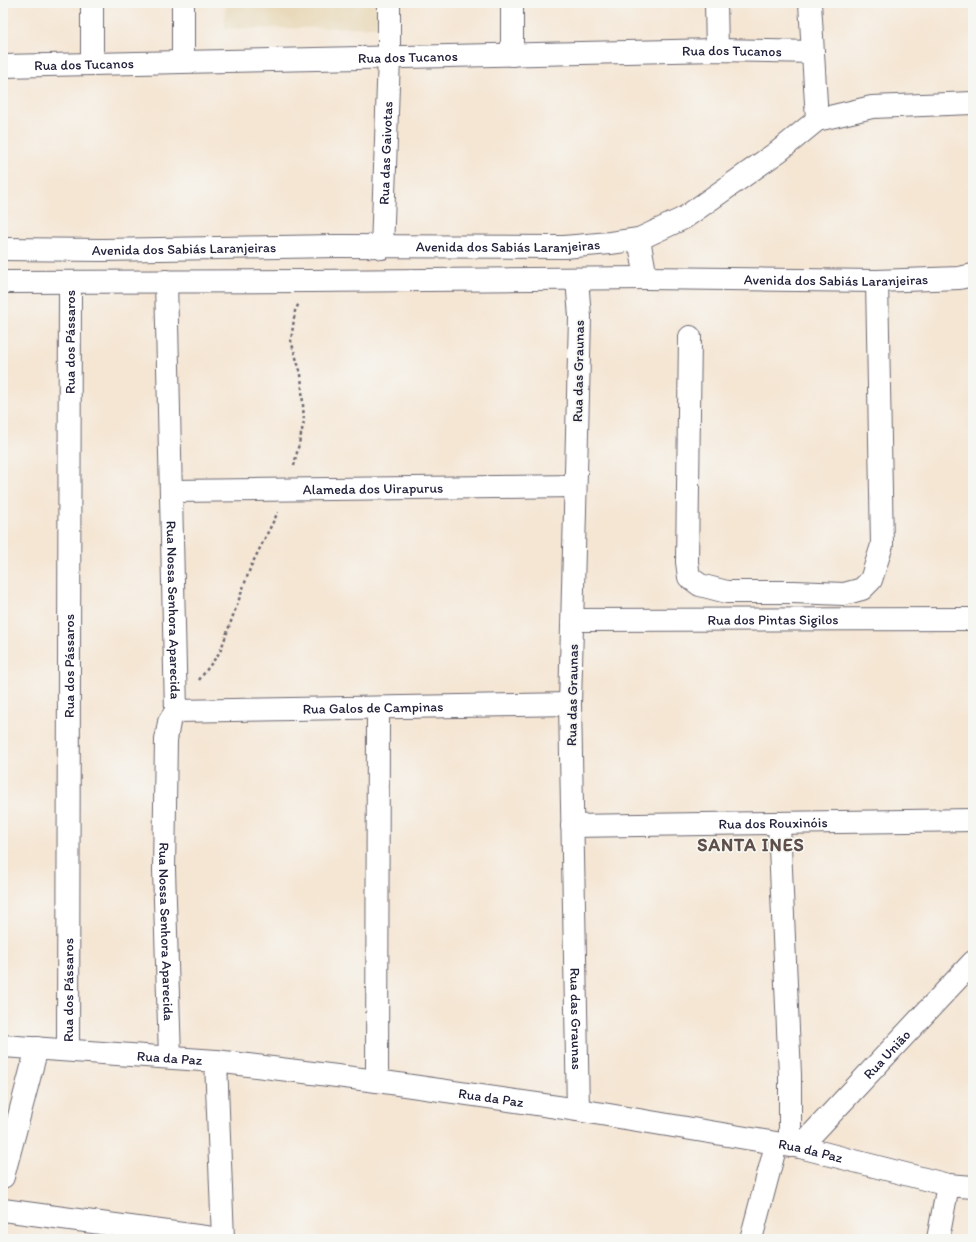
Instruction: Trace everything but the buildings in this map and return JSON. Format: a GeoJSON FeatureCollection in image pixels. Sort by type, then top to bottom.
{"type":"FeatureCollection","features":[{"type":"Feature","properties":{"kind":"street"},"geometry":{"type":"LineString","coordinates":[[92,3],[92,63]]}},
{"type":"Feature","properties":{"kind":"street"},"geometry":{"type":"LineString","coordinates":[[183,3],[183,61]]}},
{"type":"Feature","properties":{"kind":"street","name":"Rua das Gaivotas"},"geometry":{"type":"LineString","coordinates":[[382,248],[389,58],[389,3]]}},
{"type":"Feature","properties":{"kind":"street"},"geometry":{"type":"LineString","coordinates":[[512,3],[512,54]]}},
{"type":"Feature","properties":{"kind":"street"},"geometry":{"type":"LineString","coordinates":[[716,3],[717,50]]}},
{"type":"Feature","properties":{"kind":"street"},"geometry":{"type":"LineString","coordinates":[[810,3],[817,120]]}},
{"type":"Feature","properties":{"kind":"street","name":"Rua dos Tucanos"},"geometry":{"type":"LineString","coordinates":[[3,66],[717,50],[813,52]]}},
{"type":"Feature","properties":{"kind":"street","name":"Avenida dos Sabiás Laranjeiras"},"geometry":{"type":"LineString","coordinates":[[3,249],[102,250],[337,246],[382,248],[564,247],[639,239],[684,218],[779,151],[817,120],[872,107],[973,103]]}},
{"type":"Feature","properties":{"kind":"street"},"geometry":{"type":"LineString","coordinates":[[639,239],[646,278]]}},
{"type":"Feature","properties":{"kind":"street","name":"Avenida dos Sabiás Laranjeiras"},"geometry":{"type":"LineString","coordinates":[[3,282],[646,278],[877,281],[959,278],[973,274]]}},
{"type":"Feature","properties":{"kind":"street","name":"Rua das Graunas"},"geometry":{"type":"LineString","coordinates":[[577,279],[580,317],[570,704],[578,1110]]}},
{"type":"Feature","properties":{"kind":"street","name":"Rua Nossa Senhora Aparecida"},"geometry":{"type":"LineString","coordinates":[[166,281],[176,711],[169,722],[166,740],[164,870],[170,1056]]}},
{"type":"Feature","properties":{"kind":"street"},"geometry":{"type":"LineString","coordinates":[[690,337],[687,562],[689,577],[700,585],[727,592],[844,594],[862,589],[871,580],[882,545],[877,281]]}},
{"type":"Feature","properties":{"kind":"street","name":"Rua dos Pássaros"},"geometry":{"type":"LineString","coordinates":[[68,1050],[70,282]]}},
{"type":"Feature","properties":{"kind":"street","name":"Alameda dos Uirapurus"},"geometry":{"type":"LineString","coordinates":[[171,492],[575,486]]}},
{"type":"Feature","properties":{"kind":"street","name":"Rua dos Pintas Sigilos"},"geometry":{"type":"LineString","coordinates":[[573,620],[973,619]]}},
{"type":"Feature","properties":{"kind":"street","name":"Rua Galos de Campinas"},"geometry":{"type":"LineString","coordinates":[[176,711],[570,704]]}},
{"type":"Feature","properties":{"kind":"street"},"geometry":{"type":"LineString","coordinates":[[377,1082],[378,708]]}},
{"type":"Feature","properties":{"kind":"street","name":"Rua dos Rouxinóis"},"geometry":{"type":"LineString","coordinates":[[572,826],[973,820]]}},
{"type":"Feature","properties":{"kind":"street"},"geometry":{"type":"LineString","coordinates":[[779,824],[790,1075],[788,1146]]}},
{"type":"Feature","properties":{"kind":"street","name":"Rua União"},"geometry":{"type":"LineString","coordinates":[[751,1239],[788,1146],[973,962]]}},
{"type":"Feature","properties":{"kind":"street","name":"Rua da Paz"},"geometry":{"type":"LineString","coordinates":[[3,1046],[170,1056],[216,1061],[578,1110],[788,1146],[948,1185],[973,1187]]}},
{"type":"Feature","properties":{"kind":"street"},"geometry":{"type":"LineString","coordinates":[[3,1176],[37,1048]]}},
{"type":"Feature","properties":{"kind":"street"},"geometry":{"type":"LineString","coordinates":[[216,1061],[223,1239]]}},
{"type":"Feature","properties":{"kind":"street"},"geometry":{"type":"LineString","coordinates":[[938,1239],[948,1185]]}},
{"type":"Feature","properties":{"kind":"street"},"geometry":{"type":"LineString","coordinates":[[3,1210],[220,1239]]}},
{"type":"Feature","properties":{"kind":"shaded area"},"geometry":{"type":"Polygon","coordinates":[[[225,3],[379,3],[379,27],[225,29],[225,3]]]}},
{"type":"Feature","properties":{"kind":"district","name":"SANTA INES"},"geometry":{"type":"Point","coordinates":[751,845]}}]}
